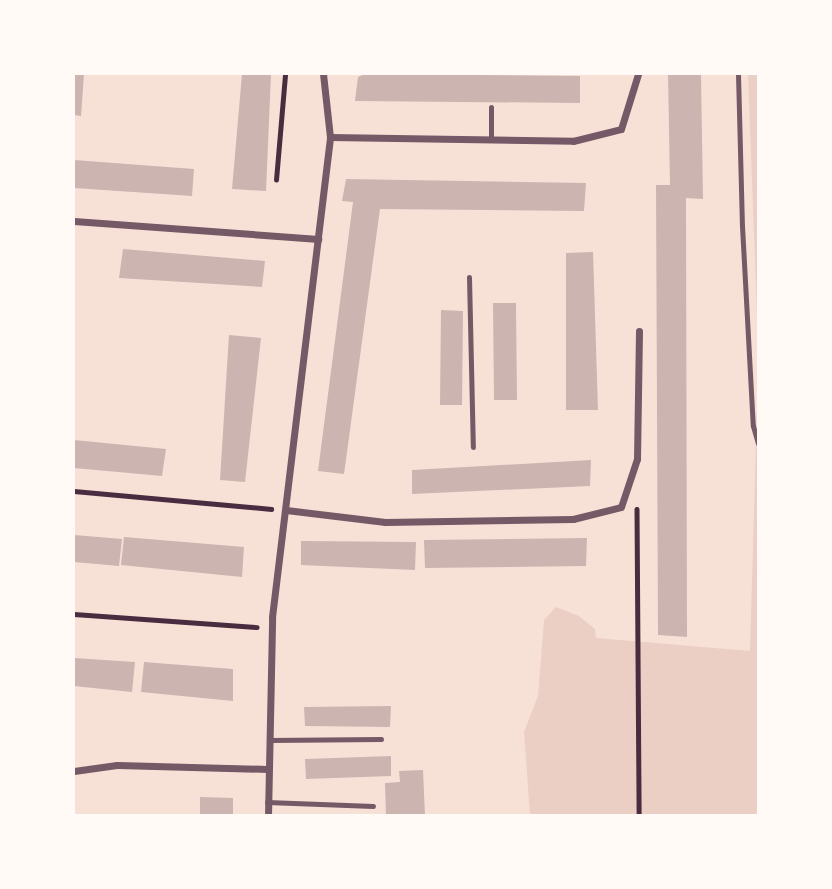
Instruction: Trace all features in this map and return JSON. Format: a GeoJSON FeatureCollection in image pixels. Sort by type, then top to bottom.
{"type":"FeatureCollection","features":[{"type":"Feature","properties":{"kind":"street"},"geometry":{"type":"LineString","coordinates":[[268,816],[267,740],[272,628],[330,137],[323,74]]}},
{"type":"Feature","properties":{"kind":"street"},"geometry":{"type":"LineString","coordinates":[[330,137],[573,141],[621,129],[638,74]]}},
{"type":"Feature","properties":{"kind":"street"},"geometry":{"type":"LineString","coordinates":[[74,221],[318,239]]}},
{"type":"Feature","properties":{"kind":"street"},"geometry":{"type":"LineString","coordinates":[[286,510],[385,522],[573,519],[621,507],[638,459],[639,331]]}},
{"type":"Feature","properties":{"kind":"street"},"geometry":{"type":"LineString","coordinates":[[74,771],[117,765],[267,769]]}},
{"type":"Feature","properties":{"kind":"lane"},"geometry":{"type":"LineString","coordinates":[[738,74],[742,226],[753,426],[758,443]]}},
{"type":"Feature","properties":{"kind":"lane"},"geometry":{"type":"LineString","coordinates":[[491,107],[491,140]]}},
{"type":"Feature","properties":{"kind":"lane"},"geometry":{"type":"LineString","coordinates":[[469,277],[472,447]]}},
{"type":"Feature","properties":{"kind":"lane"},"geometry":{"type":"LineString","coordinates":[[267,740],[381,739]]}},
{"type":"Feature","properties":{"kind":"lane"},"geometry":{"type":"LineString","coordinates":[[267,803],[373,806]]}},
{"type":"Feature","properties":{"kind":"path"},"geometry":{"type":"LineString","coordinates":[[276,180],[285,74]]}},
{"type":"Feature","properties":{"kind":"path"},"geometry":{"type":"LineString","coordinates":[[628,486],[637,502],[639,816]]}},
{"type":"Feature","properties":{"kind":"path"},"geometry":{"type":"LineString","coordinates":[[74,491],[286,510]]}},
{"type":"Feature","properties":{"kind":"path"},"geometry":{"type":"LineString","coordinates":[[74,614],[272,628]]}},
{"type":"Feature","properties":{"kind":"shaded area"},"geometry":{"type":"Polygon","coordinates":[[[748,74],[758,74],[758,342],[748,74]]]}},
{"type":"Feature","properties":{"kind":"shaded area"},"geometry":{"type":"Polygon","coordinates":[[[758,373],[758,815],[530,815],[524,732],[538,696],[544,620],[556,607],[579,616],[595,629],[596,638],[750,651],[758,373]]]}},
{"type":"Feature","properties":{"kind":"building"},"geometry":{"type":"Polygon","coordinates":[[[74,74],[84,74],[81,116],[74,115],[74,74]]]}},
{"type":"Feature","properties":{"kind":"building"},"geometry":{"type":"Polygon","coordinates":[[[242,74],[271,74],[266,191],[232,189],[242,74]]]}},
{"type":"Feature","properties":{"kind":"building"},"geometry":{"type":"Polygon","coordinates":[[[365,74],[580,76],[580,103],[355,101],[358,77],[365,74]]]}},
{"type":"Feature","properties":{"kind":"building"},"geometry":{"type":"Polygon","coordinates":[[[668,74],[701,74],[703,199],[686,198],[687,637],[658,635],[656,185],[670,185],[668,74]]]}},
{"type":"Feature","properties":{"kind":"building"},"geometry":{"type":"Polygon","coordinates":[[[74,160],[194,169],[192,196],[74,188],[74,160]]]}},
{"type":"Feature","properties":{"kind":"building"},"geometry":{"type":"Polygon","coordinates":[[[346,179],[586,183],[584,211],[380,209],[344,474],[318,471],[353,202],[342,201],[346,179]]]}},
{"type":"Feature","properties":{"kind":"building"},"geometry":{"type":"Polygon","coordinates":[[[123,249],[265,261],[262,287],[119,278],[123,249]]]}},
{"type":"Feature","properties":{"kind":"building"},"geometry":{"type":"Polygon","coordinates":[[[593,252],[598,410],[566,410],[566,253],[593,252]]]}},
{"type":"Feature","properties":{"kind":"building"},"geometry":{"type":"Polygon","coordinates":[[[493,303],[516,303],[517,400],[494,400],[493,303]]]}},
{"type":"Feature","properties":{"kind":"building"},"geometry":{"type":"Polygon","coordinates":[[[441,310],[463,311],[462,405],[440,405],[441,310]]]}},
{"type":"Feature","properties":{"kind":"building"},"geometry":{"type":"Polygon","coordinates":[[[229,335],[261,338],[245,482],[220,480],[229,335]]]}},
{"type":"Feature","properties":{"kind":"building"},"geometry":{"type":"Polygon","coordinates":[[[74,440],[166,449],[162,476],[74,468],[74,440]]]}},
{"type":"Feature","properties":{"kind":"building"},"geometry":{"type":"Polygon","coordinates":[[[591,460],[590,486],[412,494],[412,470],[591,460]]]}},
{"type":"Feature","properties":{"kind":"building"},"geometry":{"type":"Polygon","coordinates":[[[74,535],[122,539],[119,566],[74,562],[74,535]]]}},
{"type":"Feature","properties":{"kind":"building"},"geometry":{"type":"Polygon","coordinates":[[[124,537],[244,547],[242,577],[121,565],[124,537]]]}},
{"type":"Feature","properties":{"kind":"building"},"geometry":{"type":"Polygon","coordinates":[[[587,538],[586,566],[425,568],[424,540],[587,538]]]}},
{"type":"Feature","properties":{"kind":"building"},"geometry":{"type":"Polygon","coordinates":[[[301,541],[416,542],[415,570],[301,565],[301,541]]]}},
{"type":"Feature","properties":{"kind":"building"},"geometry":{"type":"Polygon","coordinates":[[[74,658],[135,662],[132,692],[74,686],[74,658]]]}},
{"type":"Feature","properties":{"kind":"building"},"geometry":{"type":"Polygon","coordinates":[[[144,662],[233,669],[233,701],[141,692],[144,662]]]}},
{"type":"Feature","properties":{"kind":"building"},"geometry":{"type":"Polygon","coordinates":[[[391,706],[390,727],[305,726],[304,707],[391,706]]]}},
{"type":"Feature","properties":{"kind":"building"},"geometry":{"type":"Polygon","coordinates":[[[391,756],[391,776],[306,779],[305,759],[391,756]]]}},
{"type":"Feature","properties":{"kind":"building"},"geometry":{"type":"Polygon","coordinates":[[[423,770],[425,816],[386,816],[385,783],[400,782],[399,771],[423,770]]]}},
{"type":"Feature","properties":{"kind":"building"},"geometry":{"type":"Polygon","coordinates":[[[200,797],[233,798],[233,816],[200,816],[200,797]]]}}]}
